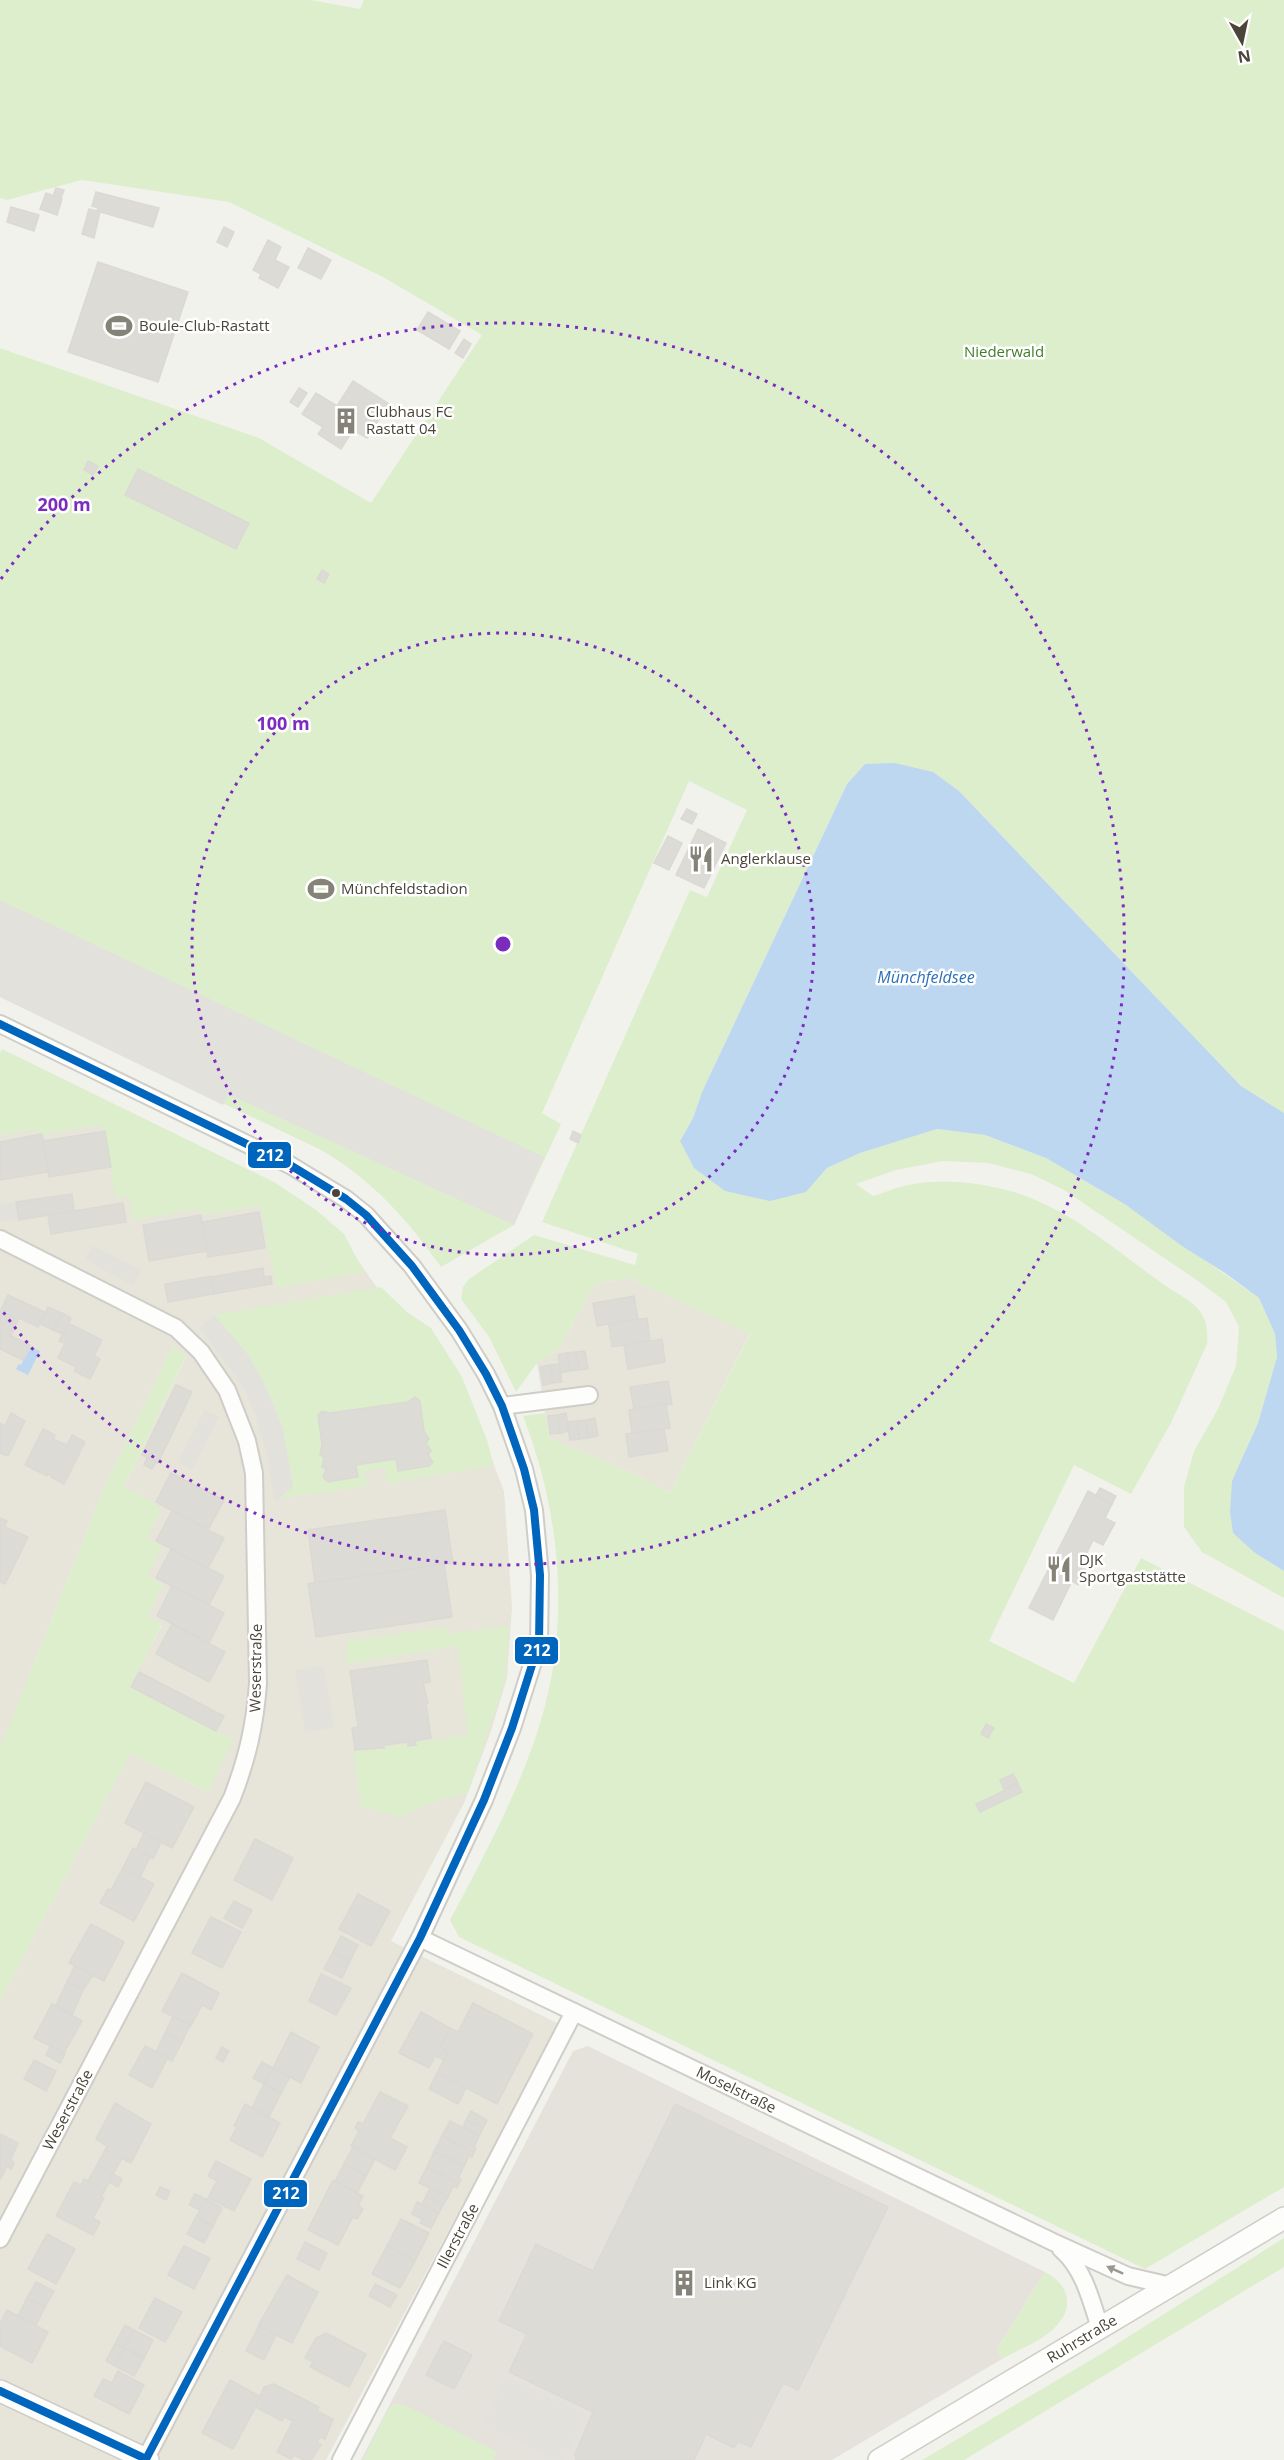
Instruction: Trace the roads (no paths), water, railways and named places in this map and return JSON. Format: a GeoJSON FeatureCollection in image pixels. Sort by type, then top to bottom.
{"type":"FeatureCollection","features":[{"type":"Feature","properties":{"kind":"street"},"geometry":{"type":"LineString","coordinates":[[0,1024],[290,1165],[346,1199],[366,1215],[412,1266],[459,1330],[486,1374],[502,1406],[524,1469],[534,1510],[540,1575],[540,1644],[512,1728],[484,1800],[420,1938],[146,2460],[0,2391]]}},
{"type":"Feature","properties":{"kind":"street","name":"Weserstraße"},"geometry":{"type":"LineString","coordinates":[[0,1239],[176,1328],[201,1352],[227,1390],[247,1442],[254,1473],[258,1683],[256,1718],[247,1759],[232,1798],[0,2239]]}},
{"type":"Feature","properties":{"kind":"street"},"geometry":{"type":"LineString","coordinates":[[502,1406],[588,1395]]}},
{"type":"Feature","properties":{"kind":"street","name":"Moselstraße"},"geometry":{"type":"LineString","coordinates":[[420,1938],[1053,2242],[1128,2276],[1171,2286]]}},
{"type":"Feature","properties":{"kind":"street","name":"Illerstraße"},"geometry":{"type":"LineString","coordinates":[[341,2460],[574,2013]]}},
{"type":"Feature","properties":{"kind":"street","name":"Ruhrstraße"},"geometry":{"type":"LineString","coordinates":[[879,2460],[1284,2218]]}},
{"type":"Feature","properties":{"kind":"street","name":"Moselstraße"},"geometry":{"type":"LineString","coordinates":[[1053,2242],[1073,2259],[1084,2280],[1100,2328]]}},
{"type":"Feature","properties":{"kind":"water","name":"Münchfeldsee"},"geometry":{"type":"Polygon","coordinates":[[[895,763],[933,772],[959,791],[1241,1086],[1284,1113],[1284,1571],[1255,1553],[1233,1533],[1230,1512],[1232,1481],[1258,1423],[1277,1357],[1275,1334],[1259,1298],[1225,1273],[1182,1246],[1126,1205],[1046,1158],[985,1135],[937,1129],[860,1153],[827,1168],[806,1192],[770,1201],[725,1191],[694,1168],[680,1141],[693,1118],[702,1092],[847,784],[865,764],[895,763]]]}},
{"type":"Feature","properties":{"kind":"water"},"geometry":{"type":"Polygon","coordinates":[[[31,1347],[40,1351],[28,1375],[16,1369],[19,1364],[21,1365],[31,1347]]]}},
{"type":"Feature","properties":{"kind":"place","name":"Boule-Club-Rastatt"},"geometry":{"type":"Point","coordinates":[119,326]}},
{"type":"Feature","properties":{"kind":"place","name":"Clubhaus FC Rastatt 04"},"geometry":{"type":"Point","coordinates":[346,421]}},
{"type":"Feature","properties":{"kind":"place","name":"Anglerklause"},"geometry":{"type":"Point","coordinates":[701,859]}},
{"type":"Feature","properties":{"kind":"place","name":"Münchfeldstadion"},"geometry":{"type":"Point","coordinates":[321,889]}},
{"type":"Feature","properties":{"kind":"place","name":"DJK Sportgaststätte"},"geometry":{"type":"Point","coordinates":[1059,1569]}},
{"type":"Feature","properties":{"kind":"place","name":"Link KG"},"geometry":{"type":"Point","coordinates":[684,2283]}},
{"type":"Feature","properties":{"kind":"park label","name":"Niederwald"},"geometry":{"type":"Point","coordinates":[1004,352]}}]}
